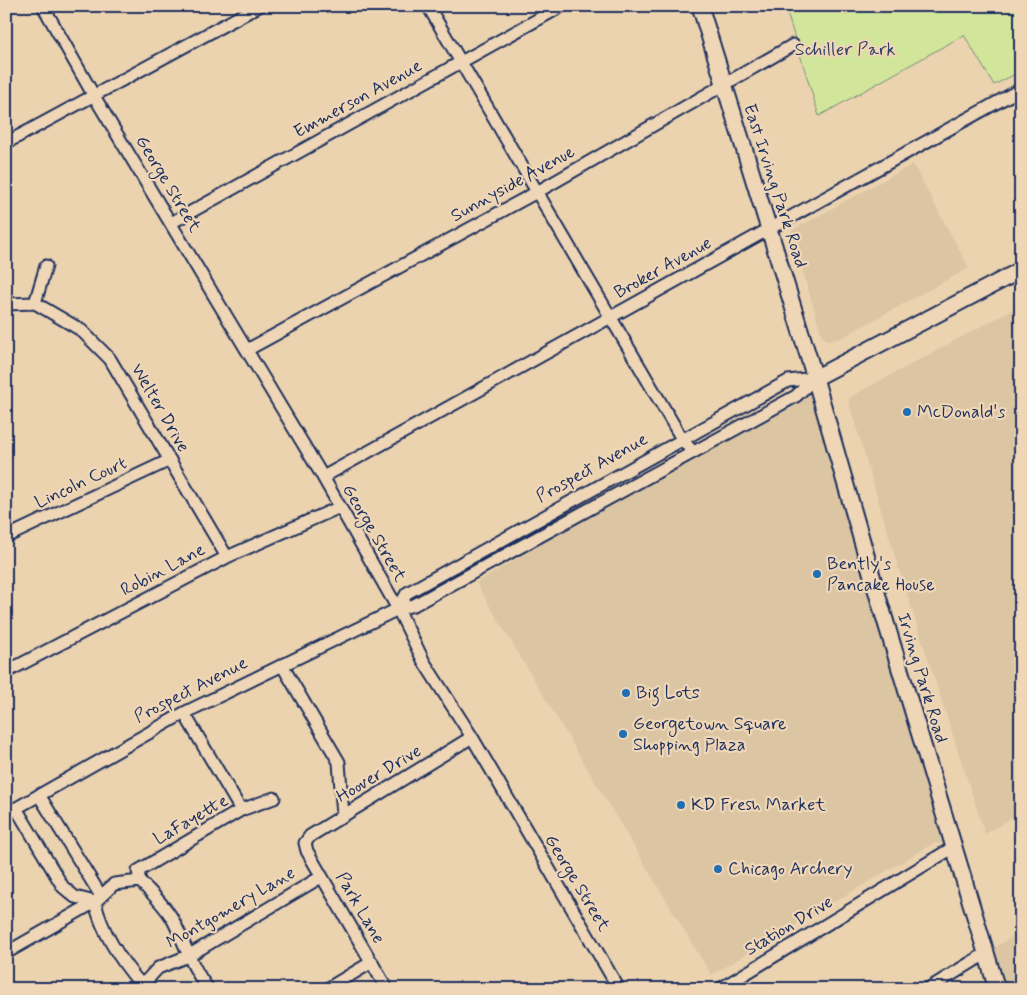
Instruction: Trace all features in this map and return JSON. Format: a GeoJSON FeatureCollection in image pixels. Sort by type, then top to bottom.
{"type":"FeatureCollection","features":[{"type":"Feature","properties":{"kind":"main road","name":"East Irving Park Road"},"geometry":{"type":"LineString","coordinates":[[700,6],[815,378]]}},
{"type":"Feature","properties":{"kind":"main road","name":"Prospect Avenue"},"geometry":{"type":"LineString","coordinates":[[815,378],[1021,270]]}},
{"type":"Feature","properties":{"kind":"main road","name":"Irving Park Road"},"geometry":{"type":"LineString","coordinates":[[815,378],[985,954],[997,989]]}},
{"type":"Feature","properties":{"kind":"street","name":"George Street"},"geometry":{"type":"LineString","coordinates":[[43,6],[94,96],[323,477],[398,609],[424,662],[472,737],[619,989]]}},
{"type":"Feature","properties":{"kind":"street"},"geometry":{"type":"LineString","coordinates":[[6,142],[259,6]]}},
{"type":"Feature","properties":{"kind":"street"},"geometry":{"type":"LineString","coordinates":[[428,6],[610,318],[682,439],[692,451]]}},
{"type":"Feature","properties":{"kind":"street","name":"Emmerson Avenue"},"geometry":{"type":"LineString","coordinates":[[171,223],[562,6]]}},
{"type":"Feature","properties":{"kind":"street","name":"Sunnyside Avenue"},"geometry":{"type":"LineString","coordinates":[[247,350],[537,192],[793,45]]}},
{"type":"Feature","properties":{"kind":"street","name":"Broker Avenue"},"geometry":{"type":"LineString","coordinates":[[323,477],[1021,89]]}},
{"type":"Feature","properties":{"kind":"street"},"geometry":{"type":"LineString","coordinates":[[6,304],[35,303],[46,266]]}},
{"type":"Feature","properties":{"kind":"street","name":"Welter Drive"},"geometry":{"type":"LineString","coordinates":[[35,303],[81,330],[103,350],[118,370],[227,557]]}},
{"type":"Feature","properties":{"kind":"street","name":"Prospect Avenue"},"geometry":{"type":"LineString","coordinates":[[398,609],[407,593],[682,439],[788,381],[815,378]]}},
{"type":"Feature","properties":{"kind":"street","name":"Prospect Avenue"},"geometry":{"type":"LineString","coordinates":[[11,811],[184,713],[398,609],[414,605],[692,451],[796,396],[815,378]]}},
{"type":"Feature","properties":{"kind":"street","name":"Lincoln Court"},"geometry":{"type":"LineString","coordinates":[[6,536],[170,460]]}},
{"type":"Feature","properties":{"kind":"street","name":"Robin Lane"},"geometry":{"type":"LineString","coordinates":[[6,672],[227,557],[340,507]]}},
{"type":"Feature","properties":{"kind":"street"},"geometry":{"type":"LineString","coordinates":[[282,665],[339,762],[343,816]]}},
{"type":"Feature","properties":{"kind":"street"},"geometry":{"type":"LineString","coordinates":[[184,713],[241,810]]}},
{"type":"Feature","properties":{"kind":"street","name":"Hoover Drive"},"geometry":{"type":"LineString","coordinates":[[305,843],[310,836],[472,737]]}},
{"type":"Feature","properties":{"kind":"street"},"geometry":{"type":"LineString","coordinates":[[39,795],[98,899],[98,915],[139,987]]}},
{"type":"Feature","properties":{"kind":"street","name":"LaFayette"},"geometry":{"type":"LineString","coordinates":[[140,881],[138,871],[241,810],[274,798]]}},
{"type":"Feature","properties":{"kind":"street"},"geometry":{"type":"LineString","coordinates":[[11,811],[63,887],[75,897],[98,899]]}},
{"type":"Feature","properties":{"kind":"street","name":"Park Lane"},"geometry":{"type":"LineString","coordinates":[[305,843],[307,851],[321,877],[388,989]]}},
{"type":"Feature","properties":{"kind":"street","name":"Station Drive"},"geometry":{"type":"LineString","coordinates":[[720,989],[954,847]]}},
{"type":"Feature","properties":{"kind":"street","name":"Montgomery Lane"},"geometry":{"type":"LineString","coordinates":[[139,987],[158,968],[188,956],[321,877]]}},
{"type":"Feature","properties":{"kind":"street"},"geometry":{"type":"LineString","coordinates":[[6,953],[98,899],[114,884],[140,881],[157,898],[172,919],[194,970],[208,989]]}},
{"type":"Feature","properties":{"kind":"street"},"geometry":{"type":"LineString","coordinates":[[928,989],[985,954]]}},
{"type":"Feature","properties":{"kind":"street"},"geometry":{"type":"LineString","coordinates":[[327,989],[372,962]]}},
{"type":"Feature","properties":{"kind":"shaded area"},"geometry":{"type":"Polygon","coordinates":[[[913,164],[969,268],[841,338],[828,341],[822,336],[791,231],[913,164]]]}},
{"type":"Feature","properties":{"kind":"shaded area"},"geometry":{"type":"Polygon","coordinates":[[[1021,305],[1021,812],[985,834],[900,573],[848,400],[852,396],[1021,305]]]}},
{"type":"Feature","properties":{"kind":"shaded area","name":"Georgetown Square Shopping Plaza"},"geometry":{"type":"Polygon","coordinates":[[[814,383],[950,846],[934,843],[711,975],[476,583],[814,383]]]}},
{"type":"Feature","properties":{"kind":"shaded area"},"geometry":{"type":"Polygon","coordinates":[[[1021,932],[1021,989],[1003,989],[990,950],[1021,932]]]}},
{"type":"Feature","properties":{"kind":"green space","name":"Schiller Park"},"geometry":{"type":"Polygon","coordinates":[[[785,6],[1021,6],[1021,71],[994,85],[964,35],[819,116],[785,6]]]}},
{"type":"Feature","properties":{"kind":"place","name":"McDonald's"},"geometry":{"type":"Point","coordinates":[907,412]}},
{"type":"Feature","properties":{"kind":"place","name":"Bently's Pancake House"},"geometry":{"type":"Point","coordinates":[817,574]}},
{"type":"Feature","properties":{"kind":"place","name":"Big Lots"},"geometry":{"type":"Point","coordinates":[626,693]}},
{"type":"Feature","properties":{"kind":"place","name":"Georgetown Square Shopping Plaza"},"geometry":{"type":"Point","coordinates":[623,734]}},
{"type":"Feature","properties":{"kind":"place","name":"KD Fresh Market"},"geometry":{"type":"Point","coordinates":[681,805]}},
{"type":"Feature","properties":{"kind":"place","name":"Chicago Archery"},"geometry":{"type":"Point","coordinates":[718,869]}}]}
